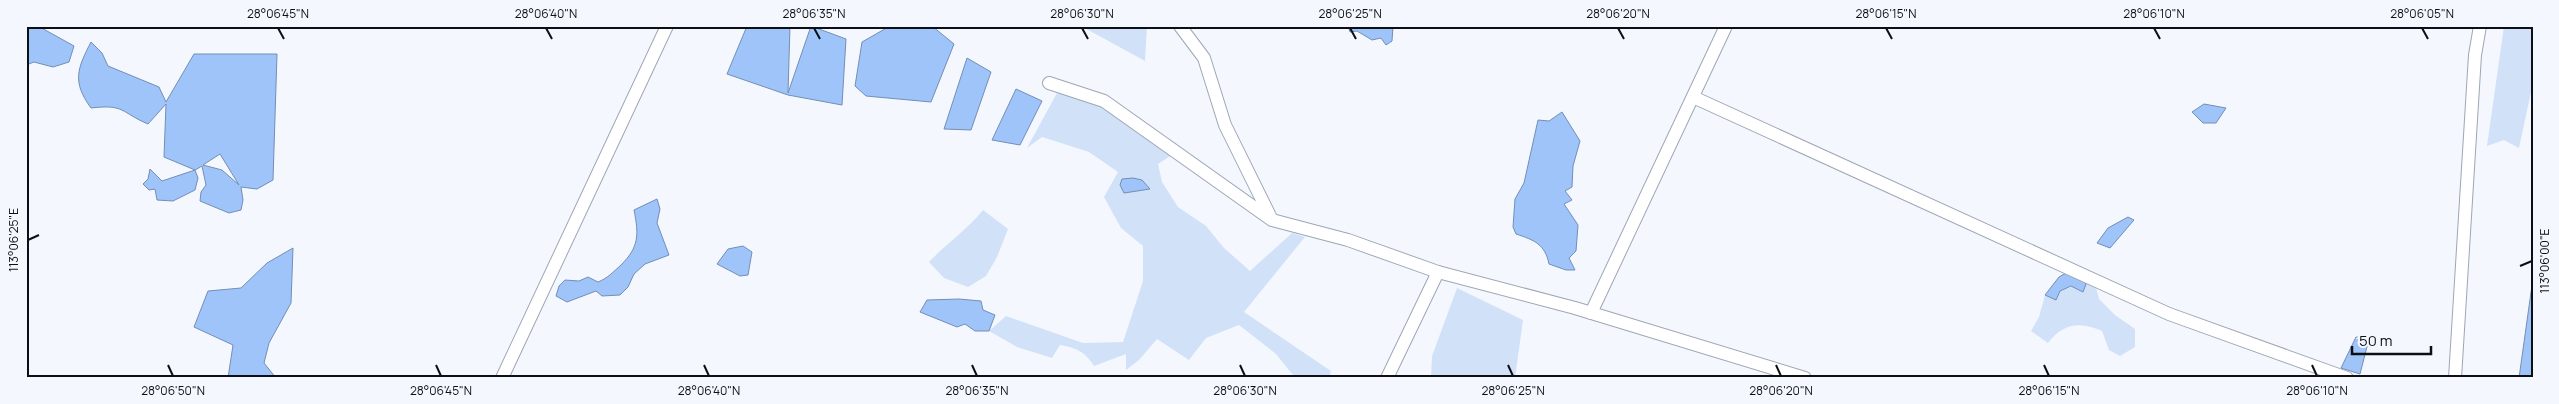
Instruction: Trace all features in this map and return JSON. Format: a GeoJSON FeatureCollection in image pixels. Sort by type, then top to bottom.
{"type":"FeatureCollection","features":[{"type":"Feature","properties":{"kind":"street"},"geometry":{"type":"LineString","coordinates":[[502,378],[667,26]]}},
{"type":"Feature","properties":{"kind":"street"},"geometry":{"type":"LineString","coordinates":[[1591,313],[1726,26]]}},
{"type":"Feature","properties":{"kind":"street"},"geometry":{"type":"LineString","coordinates":[[2454,378],[2475,65],[2480,26]]}},
{"type":"Feature","properties":{"kind":"street"},"geometry":{"type":"LineString","coordinates":[[1181,27],[1204,58],[1225,125],[1272,220]]}},
{"type":"Feature","properties":{"kind":"street"},"geometry":{"type":"LineString","coordinates":[[1049,83],[1104,101],[1272,220],[1348,240],[1438,272],[1591,313],[1805,378]]}},
{"type":"Feature","properties":{"kind":"street"},"geometry":{"type":"LineString","coordinates":[[1693,97],[2169,314],[2347,378]]}},
{"type":"Feature","properties":{"kind":"street"},"geometry":{"type":"LineString","coordinates":[[1387,378],[1438,272]]}},
{"type":"Feature","properties":{"kind":"shaded area"},"geometry":{"type":"Polygon","coordinates":[[[1081,26],[1147,26],[1145,61],[1081,26]]]}},
{"type":"Feature","properties":{"kind":"shaded area"},"geometry":{"type":"Polygon","coordinates":[[[2504,26],[2533,26],[2533,83],[2519,148],[2504,140],[2487,146],[2504,26]]]}},
{"type":"Feature","properties":{"kind":"shaded area"},"geometry":{"type":"Polygon","coordinates":[[[1057,93],[1111,106],[1172,155],[1158,164],[1162,182],[1178,207],[1206,226],[1224,248],[1250,271],[1292,233],[1305,237],[1244,312],[1331,371],[1329,378],[1300,378],[1292,374],[1276,354],[1239,325],[1206,338],[1189,360],[1157,339],[1139,360],[1126,370],[1126,354],[1094,366],[1084,354],[1071,348],[1060,345],[1052,358],[1017,347],[989,331],[1006,316],[1083,343],[1123,342],[1143,281],[1143,246],[1121,228],[1104,197],[1118,172],[1089,152],[1042,137],[1027,148],[1057,93]]]}},
{"type":"Feature","properties":{"kind":"shaded area"},"geometry":{"type":"Polygon","coordinates":[[[983,210],[1008,229],[997,257],[986,276],[968,287],[944,278],[929,262],[983,210]]]}},
{"type":"Feature","properties":{"kind":"shaded area"},"geometry":{"type":"Polygon","coordinates":[[[2094,280],[2099,299],[2115,315],[2135,329],[2135,347],[2120,356],[2109,350],[2102,331],[2086,326],[2079,325],[2066,328],[2054,336],[2048,343],[2031,331],[2039,317],[2045,295],[2094,280]]]}},
{"type":"Feature","properties":{"kind":"shaded area"},"geometry":{"type":"Polygon","coordinates":[[[1457,288],[1523,320],[1515,378],[1431,378],[1432,356],[1457,288]]]}},
{"type":"Feature","properties":{"kind":"water"},"geometry":{"type":"Polygon","coordinates":[[[26,26],[38,26],[74,46],[69,62],[53,67],[34,62],[26,65],[26,26]]]}},
{"type":"Feature","properties":{"kind":"water"},"geometry":{"type":"Polygon","coordinates":[[[747,26],[790,26],[788,93],[811,26],[846,39],[842,105],[788,95],[727,74],[747,26]]]}},
{"type":"Feature","properties":{"kind":"water"},"geometry":{"type":"Polygon","coordinates":[[[890,26],[932,26],[954,44],[931,102],[866,96],[855,86],[862,42],[890,26]]]}},
{"type":"Feature","properties":{"kind":"water"},"geometry":{"type":"Polygon","coordinates":[[[1348,26],[1393,26],[1392,41],[1386,45],[1381,38],[1372,40],[1357,31],[1350,32],[1348,26]]]}},
{"type":"Feature","properties":{"kind":"water"},"geometry":{"type":"Polygon","coordinates":[[[91,42],[102,53],[108,66],[159,87],[166,102],[194,54],[277,54],[273,180],[257,189],[241,187],[243,200],[241,210],[229,213],[200,201],[201,192],[206,185],[202,166],[195,170],[164,157],[166,104],[148,124],[117,108],[91,108],[81,91],[79,75],[82,60],[91,42]],[[220,154],[203,165],[222,170],[239,185],[220,154]]]}},
{"type":"Feature","properties":{"kind":"water"},"geometry":{"type":"Polygon","coordinates":[[[967,58],[991,72],[971,130],[944,129],[967,58]]]}},
{"type":"Feature","properties":{"kind":"water"},"geometry":{"type":"Polygon","coordinates":[[[1016,89],[1042,101],[1020,145],[992,140],[1016,89]]]}},
{"type":"Feature","properties":{"kind":"water"},"geometry":{"type":"Polygon","coordinates":[[[2204,104],[2226,108],[2216,123],[2203,123],[2192,112],[2204,104]]]}},
{"type":"Feature","properties":{"kind":"water"},"geometry":{"type":"Polygon","coordinates":[[[1562,112],[1580,141],[1573,166],[1572,187],[1565,191],[1572,200],[1564,204],[1578,225],[1576,251],[1569,258],[1575,270],[1566,270],[1549,264],[1542,247],[1528,238],[1516,234],[1513,227],[1515,199],[1524,183],[1538,120],[1549,121],[1562,112]]]}},
{"type":"Feature","properties":{"kind":"water"},"geometry":{"type":"Polygon","coordinates":[[[150,169],[162,181],[195,170],[198,178],[195,190],[173,201],[157,200],[155,189],[149,190],[143,184],[148,179],[150,169]]]}},
{"type":"Feature","properties":{"kind":"water"},"geometry":{"type":"Polygon","coordinates":[[[1133,178],[1142,180],[1150,189],[1124,193],[1120,185],[1122,179],[1133,178]]]}},
{"type":"Feature","properties":{"kind":"water"},"geometry":{"type":"Polygon","coordinates":[[[657,199],[660,209],[657,223],[669,255],[645,264],[634,274],[628,287],[620,295],[602,296],[596,291],[567,302],[556,296],[559,286],[565,280],[579,281],[588,277],[598,282],[608,277],[621,265],[631,252],[636,240],[637,227],[634,210],[657,199]]]}},
{"type":"Feature","properties":{"kind":"water"},"geometry":{"type":"Polygon","coordinates":[[[2128,217],[2134,220],[2110,248],[2097,243],[2108,228],[2128,217]]]}},
{"type":"Feature","properties":{"kind":"water"},"geometry":{"type":"Polygon","coordinates":[[[743,246],[752,252],[748,275],[740,276],[717,264],[728,249],[743,246]]]}},
{"type":"Feature","properties":{"kind":"water"},"geometry":{"type":"Polygon","coordinates":[[[293,248],[291,303],[269,343],[264,363],[276,378],[228,378],[233,345],[194,327],[208,291],[241,288],[267,263],[293,248]]]}},
{"type":"Feature","properties":{"kind":"water"},"geometry":{"type":"Polygon","coordinates":[[[2066,273],[2079,273],[2086,284],[2083,292],[2071,286],[2060,291],[2056,300],[2045,295],[2059,277],[2066,273]]]}},
{"type":"Feature","properties":{"kind":"water"},"geometry":{"type":"Polygon","coordinates":[[[2533,278],[2533,378],[2519,378],[2533,278]]]}},
{"type":"Feature","properties":{"kind":"water"},"geometry":{"type":"Polygon","coordinates":[[[959,299],[981,301],[983,310],[995,315],[989,331],[975,331],[965,324],[957,327],[920,312],[927,300],[959,299]]]}},
{"type":"Feature","properties":{"kind":"water"},"geometry":{"type":"Polygon","coordinates":[[[2356,337],[2369,339],[2360,374],[2341,368],[2356,337]]]}}]}
